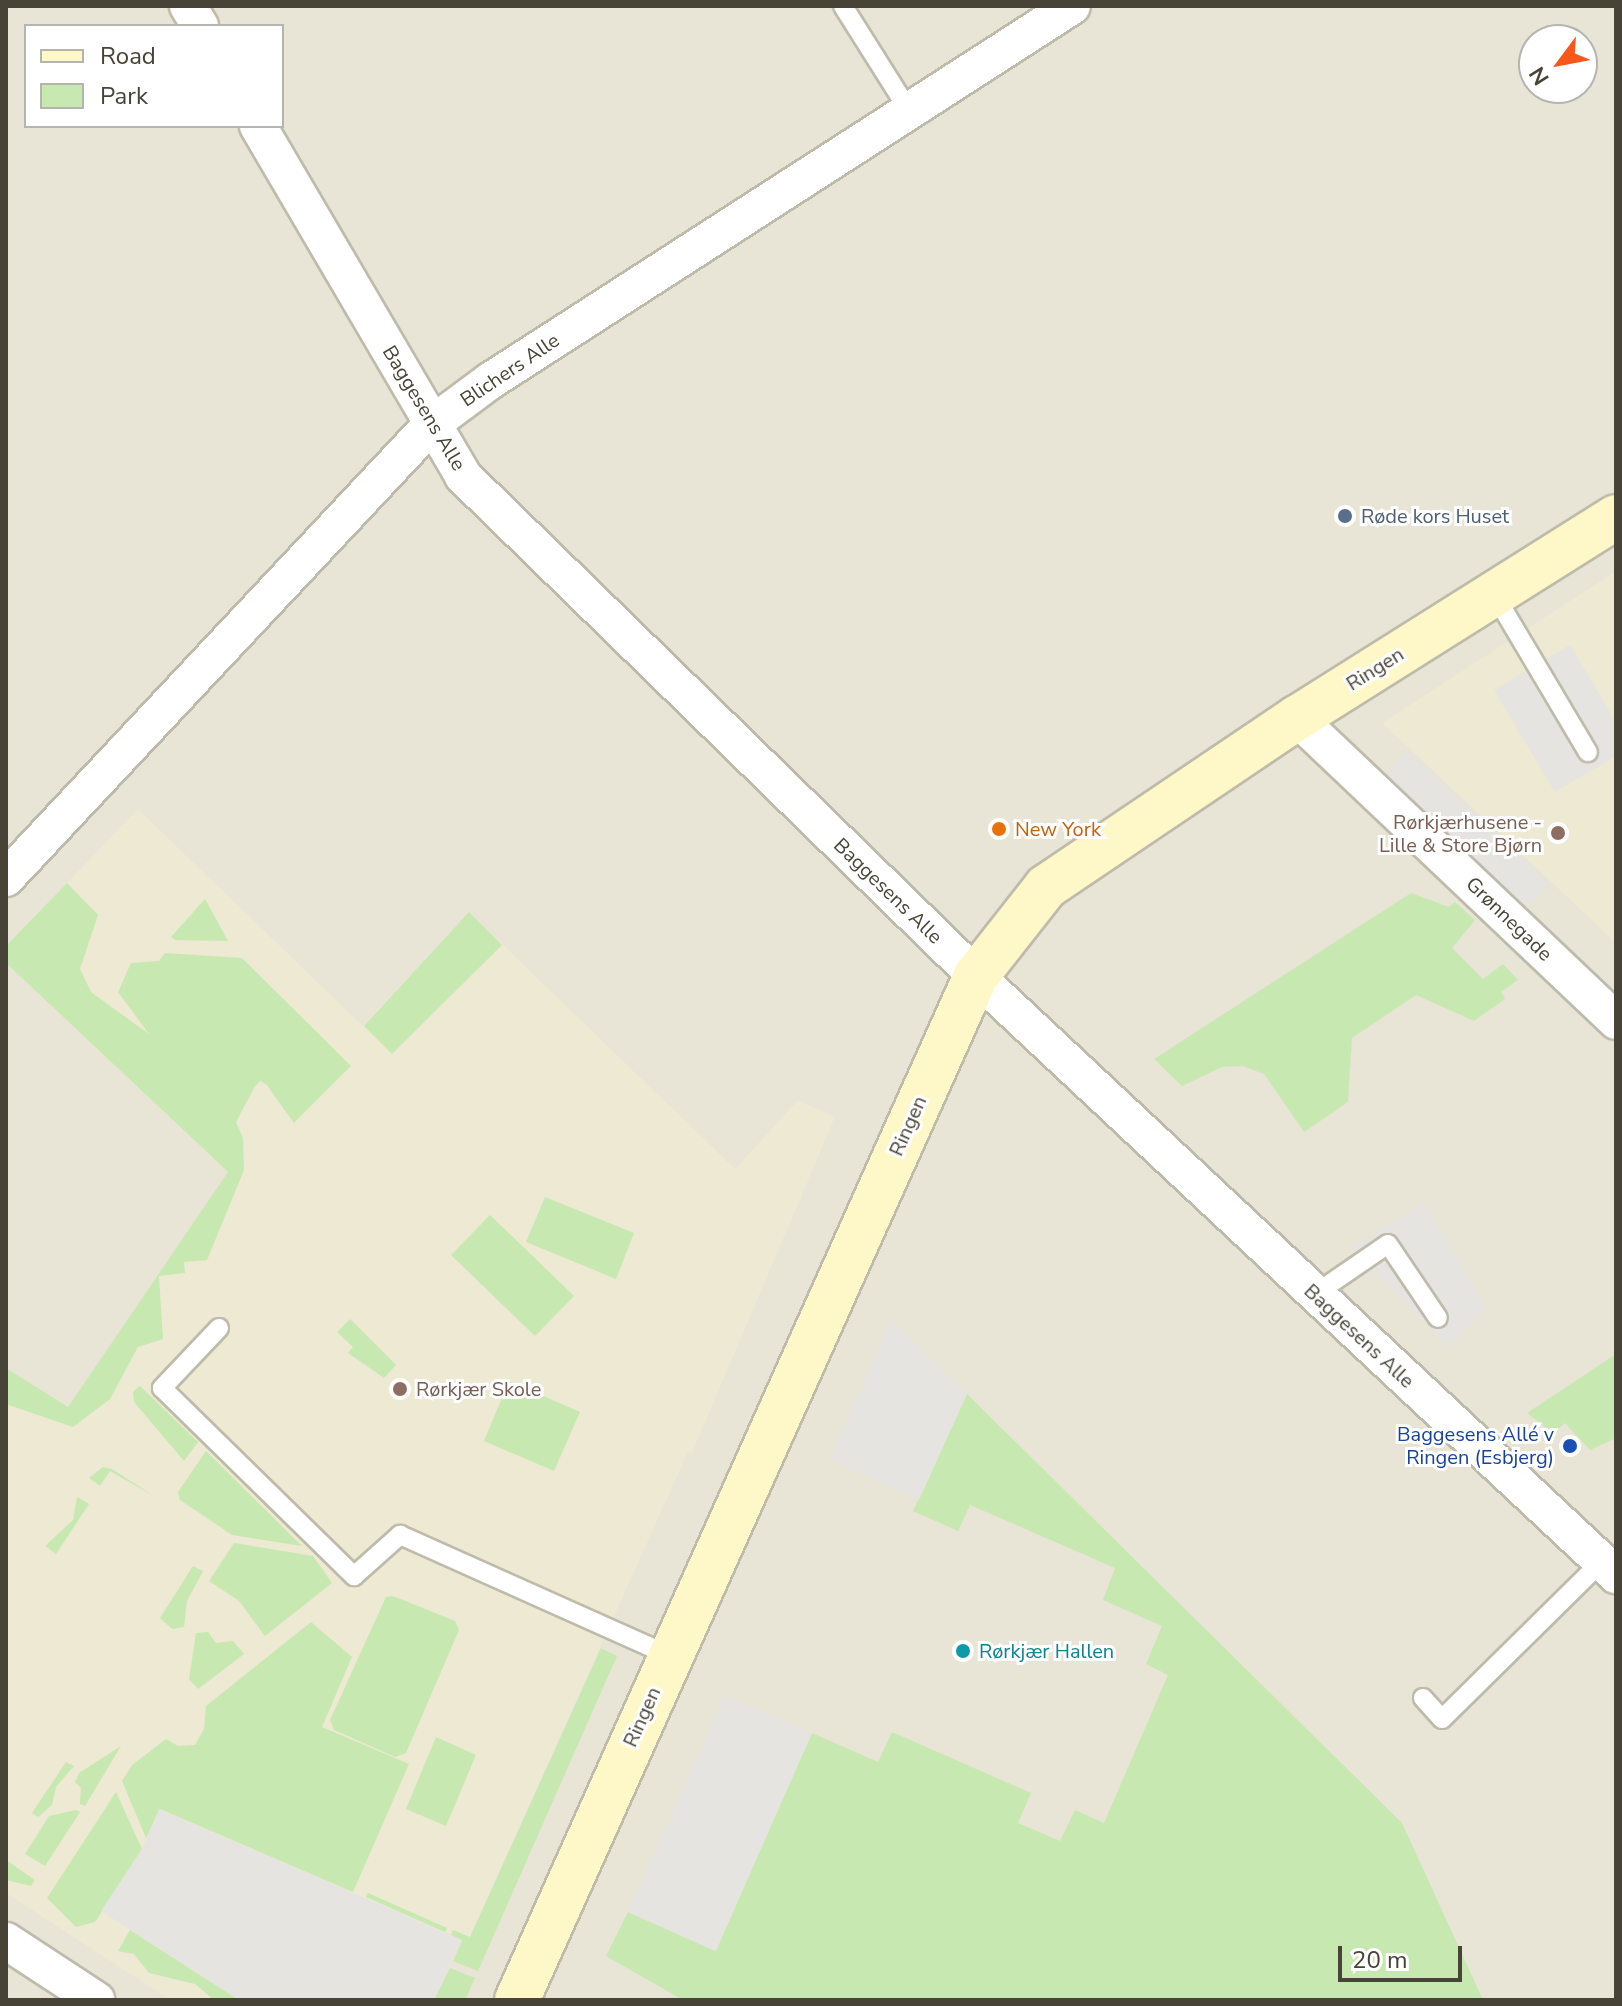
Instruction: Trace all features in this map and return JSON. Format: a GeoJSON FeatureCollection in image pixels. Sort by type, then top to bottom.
{"type":"FeatureCollection","features":[{"type":"Feature","properties":{"kind":"street"},"geometry":{"type":"LineString","coordinates":[[188,6],[199,24]]}},
{"type":"Feature","properties":{"kind":"street","name":"Blichers Alle"},"geometry":{"type":"LineString","coordinates":[[6,878],[432,424],[490,381],[1072,6]]}},
{"type":"Feature","properties":{"kind":"street","name":"Baggesens Alle"},"geometry":{"type":"LineString","coordinates":[[259,128],[463,476],[976,976],[1609,1568]]}},
{"type":"Feature","properties":{"kind":"street","name":"Ringen"},"geometry":{"type":"LineString","coordinates":[[517,2000],[976,976],[1046,887],[1297,718],[1616,517]]}},
{"type":"Feature","properties":{"kind":"street","name":"Grønnegade"},"geometry":{"type":"LineString","coordinates":[[1297,718],[1616,1021]]}},
{"type":"Feature","properties":{"kind":"street"},"geometry":{"type":"LineString","coordinates":[[6,1941],[96,2000]]}},
{"type":"Feature","properties":{"kind":"lane"},"geometry":{"type":"LineString","coordinates":[[843,6],[909,111]]}},
{"type":"Feature","properties":{"kind":"lane"},"geometry":{"type":"LineString","coordinates":[[1494,594],[1588,752]]}},
{"type":"Feature","properties":{"kind":"lane"},"geometry":{"type":"LineString","coordinates":[[1315,1294],[1388,1244],[1438,1318]]}},
{"type":"Feature","properties":{"kind":"lane"},"geometry":{"type":"LineString","coordinates":[[219,1328],[162,1388],[354,1576],[400,1535],[670,1656]]}},
{"type":"Feature","properties":{"kind":"lane"},"geometry":{"type":"LineString","coordinates":[[1423,1698],[1442,1719],[1609,1568]]}},
{"type":"Feature","properties":{"kind":"shaded area"},"geometry":{"type":"Polygon","coordinates":[[[6,6],[1616,6],[1616,2000],[6,2000],[6,6]]]}},
{"type":"Feature","properties":{"kind":"shaded area","name":"Rørkjærhusene - Lille & Store Bjørn"},"geometry":{"type":"Polygon","coordinates":[[[1616,571],[1616,943],[1382,723],[1616,571]]]}},
{"type":"Feature","properties":{"kind":"shaded area"},"geometry":{"type":"Polygon","coordinates":[[[1570,645],[1616,722],[1616,756],[1555,792],[1494,690],[1570,645]]]}},
{"type":"Feature","properties":{"kind":"shaded area"},"geometry":{"type":"Polygon","coordinates":[[[1408,751],[1549,883],[1527,907],[1616,991],[1616,1013],[1375,786],[1408,751]]]}},
{"type":"Feature","properties":{"kind":"shaded area","name":"Rørkjær Skole"},"geometry":{"type":"Polygon","coordinates":[[[138,809],[363,1026],[469,912],[735,1169],[798,1100],[835,1117],[692,1453],[688,1452],[470,1937],[462,1940],[434,2000],[170,2000],[6,1893],[6,1368],[68,1407],[228,1173],[6,963],[6,946],[138,809]]]}},
{"type":"Feature","properties":{"kind":"shaded area"},"geometry":{"type":"Polygon","coordinates":[[[1423,1203],[1487,1307],[1449,1347],[1350,1248],[1423,1203]]]}},
{"type":"Feature","properties":{"kind":"shaded area"},"geometry":{"type":"Polygon","coordinates":[[[891,1320],[967,1394],[919,1500],[830,1460],[891,1320]]]}},
{"type":"Feature","properties":{"kind":"shaded area"},"geometry":{"type":"Polygon","coordinates":[[[725,1696],[812,1733],[715,1951],[628,1912],[725,1696]]]}},
{"type":"Feature","properties":{"kind":"shaded area"},"geometry":{"type":"Polygon","coordinates":[[[159,1809],[462,1940],[434,2000],[239,2000],[101,1911],[142,1849],[159,1809]]]}},
{"type":"Feature","properties":{"kind":"green space"},"geometry":{"type":"Polygon","coordinates":[[[67,883],[98,915],[80,969],[91,992],[149,1034],[118,992],[131,963],[159,961],[165,953],[242,958],[351,1066],[294,1123],[266,1084],[260,1081],[254,1088],[236,1122],[243,1138],[244,1170],[207,1260],[184,1262],[185,1273],[159,1276],[163,1339],[138,1347],[110,1399],[73,1427],[6,1404],[6,1368],[68,1407],[228,1172],[6,963],[6,946],[67,883]]]}},
{"type":"Feature","properties":{"kind":"green space"},"geometry":{"type":"Polygon","coordinates":[[[1411,893],[1449,907],[1455,902],[1475,920],[1452,948],[1483,979],[1503,964],[1518,980],[1501,992],[1505,999],[1474,1021],[1416,995],[1352,1038],[1348,1102],[1304,1132],[1264,1074],[1243,1066],[1222,1067],[1182,1086],[1154,1059],[1411,893]]]}},
{"type":"Feature","properties":{"kind":"green space"},"geometry":{"type":"Polygon","coordinates":[[[205,899],[228,941],[175,940],[171,937],[205,899]]]}},
{"type":"Feature","properties":{"kind":"green space"},"geometry":{"type":"Polygon","coordinates":[[[469,912],[502,945],[392,1054],[364,1026],[469,912]]]}},
{"type":"Feature","properties":{"kind":"green space"},"geometry":{"type":"Polygon","coordinates":[[[545,1197],[634,1233],[616,1279],[526,1242],[545,1197]]]}},
{"type":"Feature","properties":{"kind":"green space"},"geometry":{"type":"Polygon","coordinates":[[[490,1215],[574,1296],[535,1336],[451,1255],[490,1215]]]}},
{"type":"Feature","properties":{"kind":"green space"},"geometry":{"type":"Polygon","coordinates":[[[350,1319],[396,1365],[384,1378],[348,1353],[353,1347],[337,1332],[350,1319]]]}},
{"type":"Feature","properties":{"kind":"green space"},"geometry":{"type":"Polygon","coordinates":[[[1616,1354],[1616,1438],[1590,1450],[1565,1423],[1553,1433],[1527,1413],[1616,1354]]]}},
{"type":"Feature","properties":{"kind":"green space"},"geometry":{"type":"Polygon","coordinates":[[[509,1381],[580,1412],[554,1471],[484,1441],[509,1381]]]}},
{"type":"Feature","properties":{"kind":"green space"},"geometry":{"type":"Polygon","coordinates":[[[140,1386],[198,1442],[184,1461],[134,1402],[133,1392],[140,1386]]]}},
{"type":"Feature","properties":{"kind":"green space"},"geometry":{"type":"Polygon","coordinates":[[[967,1394],[1402,1823],[1483,2000],[683,2000],[606,1956],[628,1912],[716,1951],[812,1733],[878,1762],[892,1732],[1031,1793],[1018,1823],[1060,1841],[1075,1810],[1104,1823],[1168,1675],[1146,1664],[1162,1626],[1103,1600],[1115,1568],[970,1505],[958,1531],[913,1511],[967,1394]]]}},
{"type":"Feature","properties":{"kind":"green space"},"geometry":{"type":"Polygon","coordinates":[[[206,1451],[302,1546],[232,1535],[180,1500],[178,1492],[206,1451]]]}},
{"type":"Feature","properties":{"kind":"green space"},"geometry":{"type":"Polygon","coordinates":[[[103,1467],[112,1469],[154,1496],[110,1471],[100,1486],[89,1478],[103,1467]]]}},
{"type":"Feature","properties":{"kind":"green space"},"geometry":{"type":"Polygon","coordinates":[[[77,1497],[89,1504],[56,1554],[45,1546],[73,1520],[77,1497]]]}},
{"type":"Feature","properties":{"kind":"green space"},"geometry":{"type":"Polygon","coordinates":[[[234,1543],[313,1556],[332,1583],[265,1636],[239,1601],[209,1581],[234,1543]]]}},
{"type":"Feature","properties":{"kind":"green space"},"geometry":{"type":"Polygon","coordinates":[[[193,1566],[203,1571],[187,1601],[184,1627],[172,1629],[160,1618],[193,1566]]]}},
{"type":"Feature","properties":{"kind":"green space"},"geometry":{"type":"Polygon","coordinates":[[[393,1596],[455,1621],[459,1630],[406,1753],[395,1757],[334,1730],[330,1720],[386,1597],[393,1596]]]}},
{"type":"Feature","properties":{"kind":"green space"},"geometry":{"type":"Polygon","coordinates":[[[311,1622],[352,1657],[322,1727],[409,1764],[353,1892],[160,1809],[146,1838],[122,1781],[132,1765],[166,1739],[178,1746],[195,1745],[204,1729],[206,1706],[311,1622]]]}},
{"type":"Feature","properties":{"kind":"green space"},"geometry":{"type":"Polygon","coordinates":[[[208,1632],[216,1643],[233,1641],[244,1654],[198,1689],[189,1679],[196,1633],[208,1632]]]}},
{"type":"Feature","properties":{"kind":"green space"},"geometry":{"type":"Polygon","coordinates":[[[601,1648],[617,1656],[478,1971],[453,1961],[462,1941],[451,1935],[453,1930],[470,1937],[601,1648]]]}},
{"type":"Feature","properties":{"kind":"green space"},"geometry":{"type":"Polygon","coordinates":[[[436,1737],[476,1755],[446,1826],[406,1809],[436,1737]]]}},
{"type":"Feature","properties":{"kind":"green space"},"geometry":{"type":"Polygon","coordinates":[[[121,1746],[85,1806],[80,1804],[81,1788],[75,1782],[79,1773],[121,1746]]]}},
{"type":"Feature","properties":{"kind":"green space"},"geometry":{"type":"Polygon","coordinates":[[[66,1762],[74,1766],[56,1787],[52,1805],[38,1817],[32,1813],[66,1762]]]}},
{"type":"Feature","properties":{"kind":"green space"},"geometry":{"type":"Polygon","coordinates":[[[116,1792],[142,1849],[95,1922],[76,1927],[47,1898],[116,1792]]]}},
{"type":"Feature","properties":{"kind":"green space"},"geometry":{"type":"Polygon","coordinates":[[[76,1810],[80,1812],[45,1866],[25,1854],[49,1816],[76,1810]]]}},
{"type":"Feature","properties":{"kind":"green space"},"geometry":{"type":"Polygon","coordinates":[[[6,1860],[35,1880],[31,1886],[6,1880],[6,1860]]]}},
{"type":"Feature","properties":{"kind":"green space"},"geometry":{"type":"Polygon","coordinates":[[[368,1893],[447,1928],[445,1932],[366,1897],[368,1893]]]}},
{"type":"Feature","properties":{"kind":"green space"},"geometry":{"type":"Polygon","coordinates":[[[130,1930],[239,2000],[214,2000],[195,1984],[149,1973],[134,1954],[118,1951],[130,1930]]]}},
{"type":"Feature","properties":{"kind":"green space"},"geometry":{"type":"Polygon","coordinates":[[[450,1968],[475,1978],[465,2000],[434,2000],[450,1968]]]}},
{"type":"Feature","properties":{"kind":"place","name":"Røde kors Huset"},"geometry":{"type":"Point","coordinates":[1345,516]}},
{"type":"Feature","properties":{"kind":"place","name":"New York"},"geometry":{"type":"Point","coordinates":[999,829]}},
{"type":"Feature","properties":{"kind":"place","name":"Rørkjærhusene - Lille & Store Bjørn"},"geometry":{"type":"Point","coordinates":[1558,833]}},
{"type":"Feature","properties":{"kind":"place","name":"Rørkjær Skole"},"geometry":{"type":"Point","coordinates":[400,1389]}},
{"type":"Feature","properties":{"kind":"place","name":"Baggesens Allé v Ringen (Esbjerg)"},"geometry":{"type":"Point","coordinates":[1570,1446]}},
{"type":"Feature","properties":{"kind":"place","name":"Rørkjær Hallen"},"geometry":{"type":"Point","coordinates":[963,1651]}}]}
